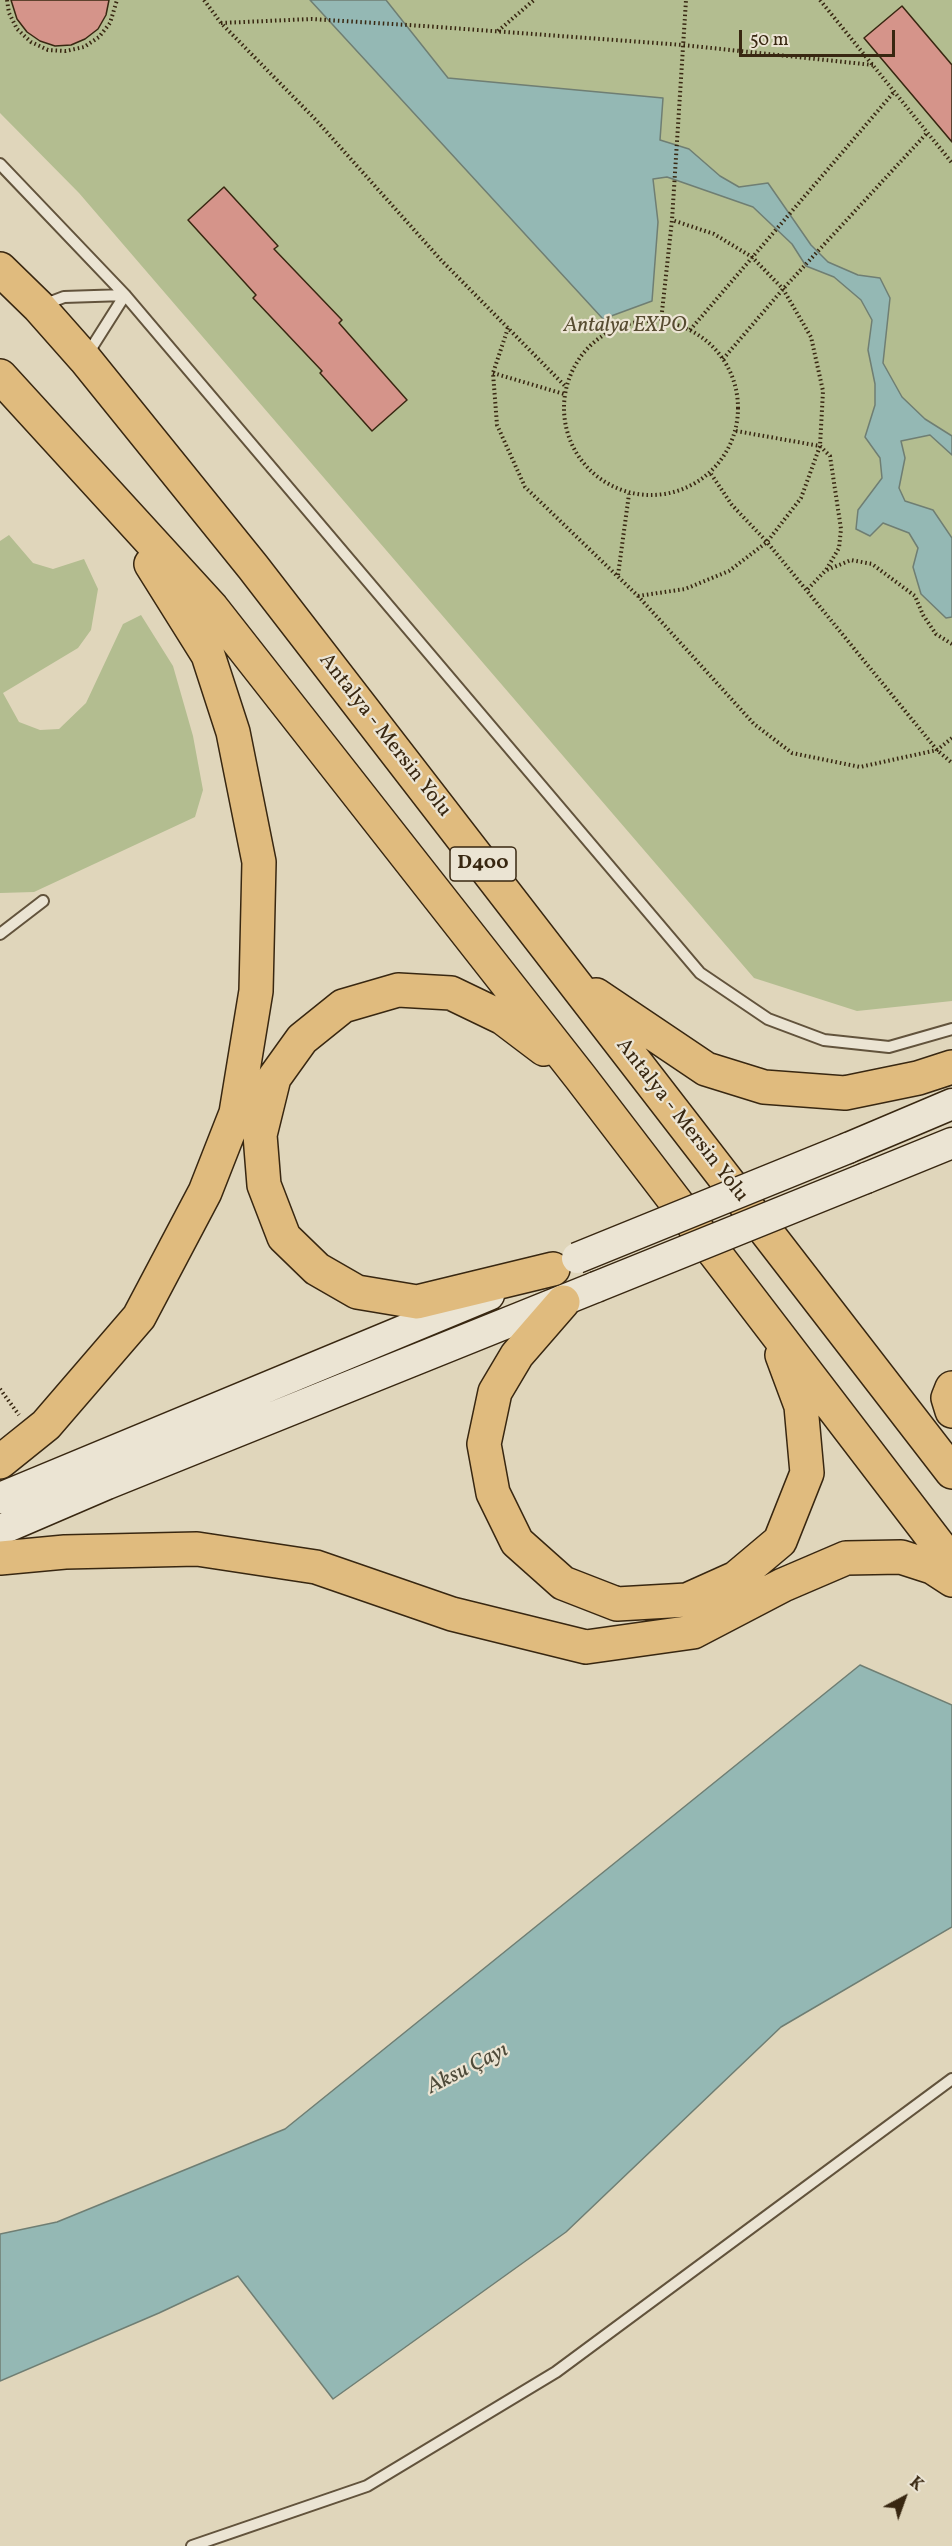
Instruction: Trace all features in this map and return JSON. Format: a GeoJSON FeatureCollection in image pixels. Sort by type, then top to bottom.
{"type":"FeatureCollection","features":[{"type":"Feature","properties":{"kind":"highway","name":"Antalya - Mersin Yolu"},"geometry":{"type":"LineString","coordinates":[[0,269],[39,307],[85,359],[254,567],[952,1472]]}},
{"type":"Feature","properties":{"kind":"highway","name":"D400"},"geometry":{"type":"LineString","coordinates":[[1,380],[88,470],[212,608],[582,1078],[952,1563]]}},
{"type":"Feature","properties":{"kind":"highway"},"geometry":{"type":"LineString","coordinates":[[0,1462],[46,1425],[139,1317],[205,1192],[236,1113],[256,991],[259,862],[233,732],[226,710],[208,655],[88,470]]}},
{"type":"Feature","properties":{"kind":"highway"},"geometry":{"type":"LineString","coordinates":[[570,978],[706,1069],[764,1088],[845,1093],[918,1078],[952,1067]]}},
{"type":"Feature","properties":{"kind":"highway"},"geometry":{"type":"LineString","coordinates":[[565,1263],[417,1302],[357,1292],[317,1269],[284,1237],[264,1185],[260,1135],[274,1078],[302,1039],[343,1006],[398,990],[451,993],[503,1018],[582,1078]]}},
{"type":"Feature","properties":{"kind":"highway"},"geometry":{"type":"LineString","coordinates":[[563,1302],[517,1355],[495,1392],[484,1444],[493,1493],[517,1542],[562,1583],[617,1604],[687,1600],[736,1578],[780,1541],[807,1473],[801,1406],[770,1322]]}},
{"type":"Feature","properties":{"kind":"highway"},"geometry":{"type":"LineString","coordinates":[[952,1388],[948,1398],[952,1411]]}},
{"type":"Feature","properties":{"kind":"highway"},"geometry":{"type":"LineString","coordinates":[[0,1557],[64,1552],[197,1549],[316,1567],[452,1614],[586,1647],[693,1632],[783,1585],[846,1558],[902,1557],[932,1567],[952,1580]]}},
{"type":"Feature","properties":{"kind":"main road"},"geometry":{"type":"LineString","coordinates":[[0,1498],[952,1104]]}},
{"type":"Feature","properties":{"kind":"main road"},"geometry":{"type":"LineString","coordinates":[[0,1530],[106,1484],[563,1302],[952,1143]]}},
{"type":"Feature","properties":{"kind":"lane"},"geometry":{"type":"LineString","coordinates":[[0,164],[125,295],[700,973],[768,1019],[824,1040],[889,1047],[952,1029]]}},
{"type":"Feature","properties":{"kind":"lane"},"geometry":{"type":"LineString","coordinates":[[39,307],[64,297],[125,295]]}},
{"type":"Feature","properties":{"kind":"lane"},"geometry":{"type":"LineString","coordinates":[[85,359],[125,295]]}},
{"type":"Feature","properties":{"kind":"lane"},"geometry":{"type":"LineString","coordinates":[[0,934],[42,901]]}},
{"type":"Feature","properties":{"kind":"lane"},"geometry":{"type":"LineString","coordinates":[[192,2546],[367,2486],[556,2372],[952,2079]]}},
{"type":"Feature","properties":{"kind":"path"},"geometry":{"type":"LineString","coordinates":[[7,0],[9,13],[18,30],[31,42],[48,50],[66,51],[84,47],[99,37],[111,23],[117,0]]}},
{"type":"Feature","properties":{"kind":"path"},"geometry":{"type":"LineString","coordinates":[[204,0],[221,23],[316,120],[441,261],[566,387]]}},
{"type":"Feature","properties":{"kind":"path"},"geometry":{"type":"LineString","coordinates":[[498,32],[534,0]]}},
{"type":"Feature","properties":{"kind":"path"},"geometry":{"type":"LineString","coordinates":[[661,321],[672,220],[686,0]]}},
{"type":"Feature","properties":{"kind":"path"},"geometry":{"type":"LineString","coordinates":[[820,0],[952,163]]}},
{"type":"Feature","properties":{"kind":"path"},"geometry":{"type":"LineString","coordinates":[[221,23],[311,19],[424,26],[683,45],[873,65]]}},
{"type":"Feature","properties":{"kind":"path"},"geometry":{"type":"LineString","coordinates":[[690,330],[894,92]]}},
{"type":"Feature","properties":{"kind":"path"},"geometry":{"type":"LineString","coordinates":[[723,359],[783,289],[927,133]]}},
{"type":"Feature","properties":{"kind":"path"},"geometry":{"type":"LineString","coordinates":[[638,596],[685,589],[729,571],[767,542],[801,498],[820,446],[823,391],[811,337],[783,289],[752,257],[714,234],[672,220]]}},
{"type":"Feature","properties":{"kind":"path"},"geometry":{"type":"LineString","coordinates":[[661,321],[690,330],[709,342],[723,359],[736,390],[739,406],[736,431],[726,454],[711,473],[686,489],[658,496],[629,494],[605,484],[585,467],[568,436],[563,420],[564,394],[572,369],[587,347],[609,331],[634,322],[661,321]]}},
{"type":"Feature","properties":{"kind":"path"},"geometry":{"type":"LineString","coordinates":[[508,328],[493,373],[497,425],[525,487],[638,596],[754,724],[792,753],[860,767],[937,750],[952,738]]}},
{"type":"Feature","properties":{"kind":"path"},"geometry":{"type":"LineString","coordinates":[[493,373],[564,394]]}},
{"type":"Feature","properties":{"kind":"path"},"geometry":{"type":"LineString","coordinates":[[736,431],[820,446],[830,456],[841,529],[838,548],[826,570],[806,591]]}},
{"type":"Feature","properties":{"kind":"path"},"geometry":{"type":"LineString","coordinates":[[711,473],[732,504],[767,542],[937,750],[952,763]]}},
{"type":"Feature","properties":{"kind":"path"},"geometry":{"type":"LineString","coordinates":[[618,576],[629,494]]}},
{"type":"Feature","properties":{"kind":"path"},"geometry":{"type":"LineString","coordinates":[[826,570],[851,560],[872,564],[915,596],[923,615],[936,634],[952,644]]}},
{"type":"Feature","properties":{"kind":"green space","name":"Antalya EXPO"},"geometry":{"type":"Polygon","coordinates":[[[0,0],[952,0],[952,1001],[857,1011],[754,978],[79,193],[0,113],[0,0]]]}},
{"type":"Feature","properties":{"kind":"green space"},"geometry":{"type":"Polygon","coordinates":[[[9,535],[33,563],[53,569],[84,559],[98,589],[91,630],[78,648],[3,693],[19,722],[40,730],[59,729],[86,703],[123,624],[141,615],[173,666],[193,736],[203,790],[195,817],[34,892],[0,893],[0,541],[9,535]]]}},
{"type":"Feature","properties":{"kind":"water"},"geometry":{"type":"Polygon","coordinates":[[[310,0],[386,0],[448,78],[663,98],[660,140],[689,149],[720,176],[739,187],[768,183],[811,245],[828,262],[858,275],[880,278],[890,298],[883,363],[902,397],[925,419],[952,436],[952,455],[930,435],[901,441],[905,458],[899,488],[905,501],[933,510],[952,538],[952,617],[946,618],[921,594],[913,567],[918,548],[909,533],[883,523],[870,536],[856,529],[858,510],[882,478],[880,458],[865,437],[875,405],[875,384],[868,350],[872,320],[861,300],[834,277],[806,266],[792,244],[753,207],[667,177],[653,179],[658,222],[652,301],[603,319],[310,0]]]}},
{"type":"Feature","properties":{"kind":"water","name":"Aksu Çayı"},"geometry":{"type":"Polygon","coordinates":[[[860,1665],[952,1705],[952,1927],[781,2027],[566,2232],[333,2399],[238,2276],[159,2313],[0,2381],[0,2234],[57,2222],[285,2129],[860,1665]]]}},
{"type":"Feature","properties":{"kind":"building"},"geometry":{"type":"Polygon","coordinates":[[[11,0],[109,0],[106,15],[98,29],[85,39],[71,45],[55,46],[40,41],[27,32],[17,19],[11,0]]]}},
{"type":"Feature","properties":{"kind":"building"},"geometry":{"type":"Polygon","coordinates":[[[902,6],[952,65],[952,142],[864,38],[902,6]]]}},
{"type":"Feature","properties":{"kind":"building"},"geometry":{"type":"Polygon","coordinates":[[[224,187],[278,246],[274,249],[342,320],[339,323],[407,400],[372,431],[320,373],[322,371],[253,298],[256,295],[188,220],[224,187]]]}}]}
